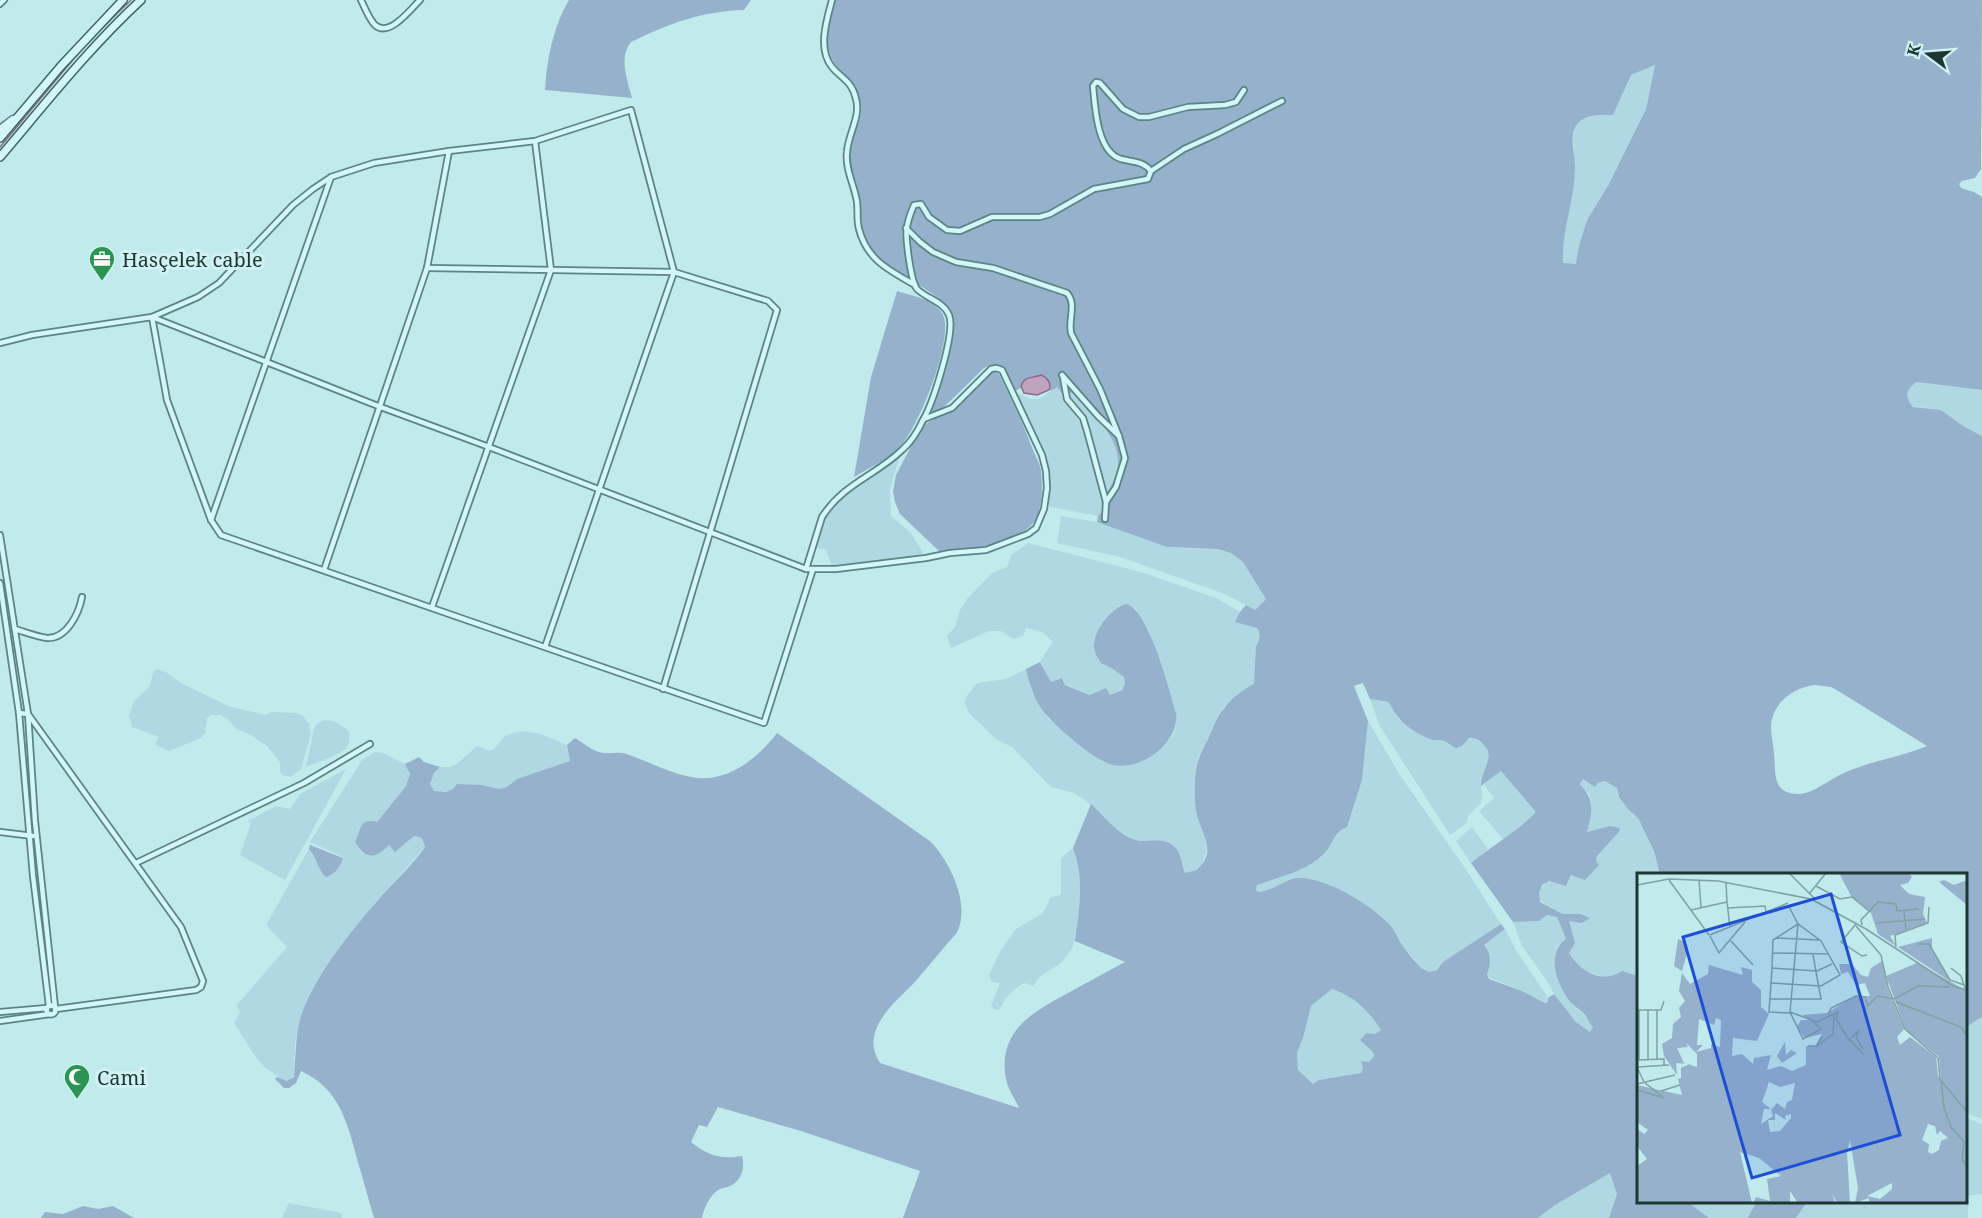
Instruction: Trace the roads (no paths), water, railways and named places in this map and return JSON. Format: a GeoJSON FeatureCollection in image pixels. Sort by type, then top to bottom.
{"type":"FeatureCollection","features":[{"type":"Feature","properties":{"kind":"main road"},"geometry":{"type":"LineString","coordinates":[[0,138],[16,117],[123,0]]}},
{"type":"Feature","properties":{"kind":"main road"},"geometry":{"type":"LineString","coordinates":[[0,157],[71,72],[141,0]]}},
{"type":"Feature","properties":{"kind":"street"},"geometry":{"type":"LineString","coordinates":[[0,4],[4,0]]}},
{"type":"Feature","properties":{"kind":"street"},"geometry":{"type":"LineString","coordinates":[[361,0],[374,24],[385,29],[393,27],[420,0]]}},
{"type":"Feature","properties":{"kind":"street"},"geometry":{"type":"LineString","coordinates":[[832,0],[825,34],[827,57],[834,69],[848,80],[858,110],[846,152],[857,201],[858,227],[865,246],[876,261],[915,285]]}},
{"type":"Feature","properties":{"kind":"street"},"geometry":{"type":"LineString","coordinates":[[1151,171],[1142,163],[1118,158],[1109,151],[1096,120],[1093,86],[1095,83],[1100,83],[1123,109],[1139,117],[1149,117],[1188,107],[1225,105],[1236,102],[1244,90]]}},
{"type":"Feature","properties":{"kind":"street"},"geometry":{"type":"LineString","coordinates":[[806,568],[826,510],[850,486],[904,449],[924,419],[933,398],[948,347],[951,322],[944,308],[918,290],[915,285],[906,228],[916,203],[921,204],[929,217],[947,230],[960,231],[993,217],[1040,217],[1050,214],[1094,189],[1146,180],[1151,175],[1151,171],[1184,149],[1282,101]]}},
{"type":"Feature","properties":{"kind":"street"},"geometry":{"type":"LineString","coordinates":[[0,343],[32,335],[152,317],[198,297],[219,283],[293,205],[331,177],[374,164],[449,151],[535,141],[631,110],[674,272],[545,647]]}},
{"type":"Feature","properties":{"kind":"street"},"geometry":{"type":"LineString","coordinates":[[0,129],[16,117]]}},
{"type":"Feature","properties":{"kind":"street"},"geometry":{"type":"LineString","coordinates":[[432,607],[551,270],[535,141]]}},
{"type":"Feature","properties":{"kind":"street"},"geometry":{"type":"LineString","coordinates":[[324,570],[378,406],[427,268],[449,151]]}},
{"type":"Feature","properties":{"kind":"street"},"geometry":{"type":"LineString","coordinates":[[211,520],[331,177]]}},
{"type":"Feature","properties":{"kind":"street"},"geometry":{"type":"LineString","coordinates":[[906,228],[933,252],[956,262],[993,268],[1067,293],[1073,304],[1071,333],[1100,389],[1119,436],[1125,458],[1116,487],[1106,502]]}},
{"type":"Feature","properties":{"kind":"street"},"geometry":{"type":"LineString","coordinates":[[427,268],[674,272],[768,301],[777,310],[663,688]]}},
{"type":"Feature","properties":{"kind":"street"},"geometry":{"type":"LineString","coordinates":[[152,317],[709,533],[813,569],[836,569],[926,558],[950,552],[986,550],[1028,534],[1036,528],[1044,509],[1047,488],[1046,471],[1042,455],[1002,370],[991,369],[952,408],[924,419]]}},
{"type":"Feature","properties":{"kind":"street"},"geometry":{"type":"LineString","coordinates":[[152,317],[167,400],[211,520],[221,535],[764,723],[813,569]]}},
{"type":"Feature","properties":{"kind":"street"},"geometry":{"type":"LineString","coordinates":[[1105,519],[1106,502],[1087,431],[1083,418],[1068,399],[1062,375],[1119,436]]}},
{"type":"Feature","properties":{"kind":"street"},"geometry":{"type":"LineString","coordinates":[[0,535],[28,714],[51,1009]]}},
{"type":"Feature","properties":{"kind":"street"},"geometry":{"type":"LineString","coordinates":[[0,583],[19,713],[33,876],[51,1009]]}},
{"type":"Feature","properties":{"kind":"street"},"geometry":{"type":"LineString","coordinates":[[15,629],[46,638],[57,636],[74,619],[82,597]]}},
{"type":"Feature","properties":{"kind":"street"},"geometry":{"type":"LineString","coordinates":[[0,1012],[51,1009],[196,990],[203,981],[181,927],[28,714],[19,713]]}},
{"type":"Feature","properties":{"kind":"street"},"geometry":{"type":"LineString","coordinates":[[136,863],[304,783],[370,744]]}},
{"type":"Feature","properties":{"kind":"street"},"geometry":{"type":"LineString","coordinates":[[0,832],[37,837]]}},
{"type":"Feature","properties":{"kind":"street"},"geometry":{"type":"LineString","coordinates":[[0,1021],[51,1009]]}},
{"type":"Feature","properties":{"kind":"waterway"},"geometry":{"type":"LineString","coordinates":[[97,33],[131,0]]}},
{"type":"Feature","properties":{"kind":"waterway"},"geometry":{"type":"LineString","coordinates":[[0,147],[91,38]]}},
{"type":"Feature","properties":{"kind":"place","name":"Hasçelek cable"},"geometry":{"type":"Point","coordinates":[102,282]}},
{"type":"Feature","properties":{"kind":"place","name":"Cami"},"geometry":{"type":"Point","coordinates":[77,1100]}}]}
